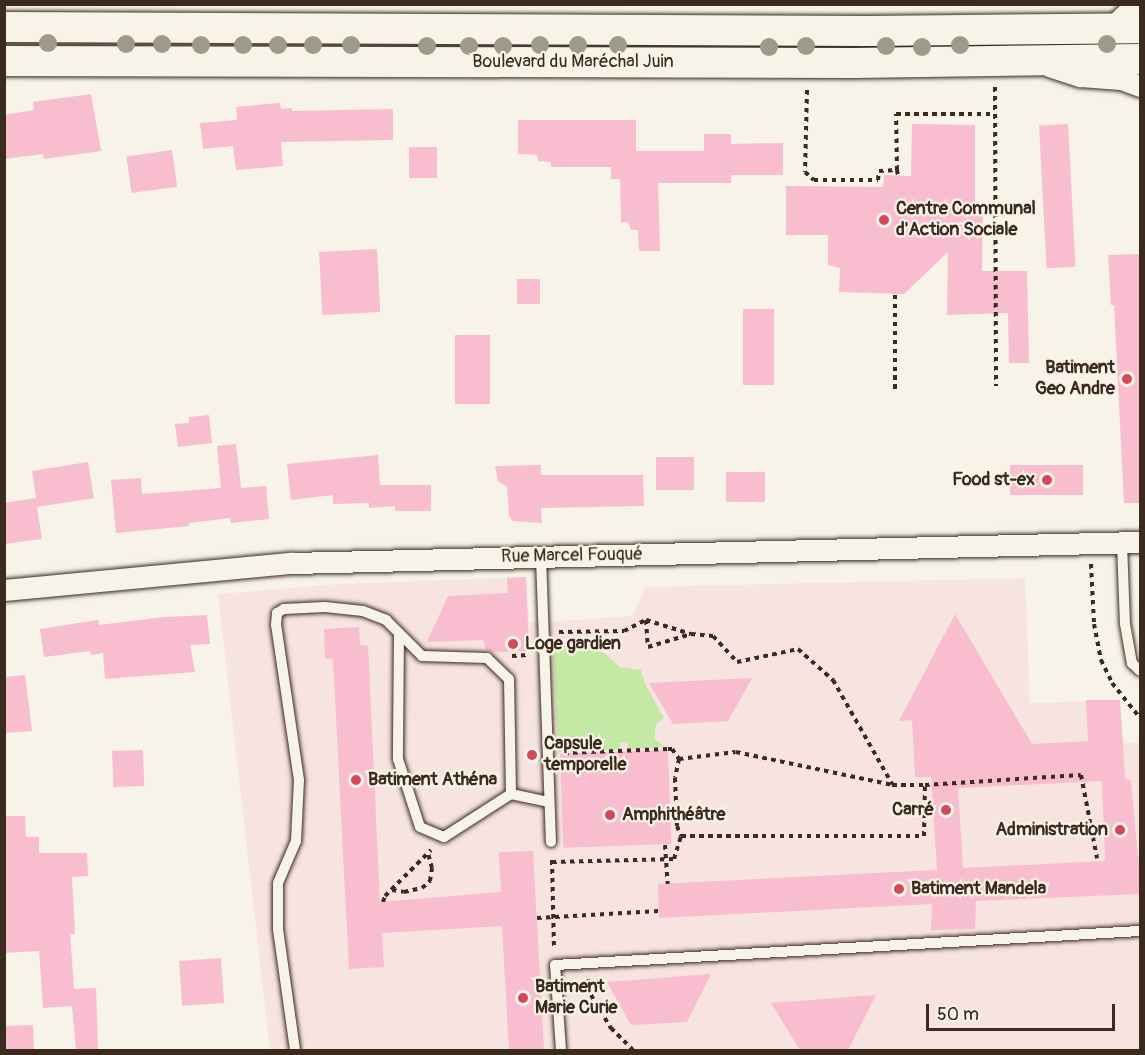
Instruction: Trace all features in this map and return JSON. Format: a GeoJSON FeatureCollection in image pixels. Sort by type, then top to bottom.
{"type":"FeatureCollection","features":[{"type":"Feature","properties":{"kind":"main road","name":"Boulevard du Maréchal Juin"},"geometry":{"type":"LineString","coordinates":[[4,27],[1109,30],[1140,28]]}},
{"type":"Feature","properties":{"kind":"main road","name":"Boulevard du Maréchal Juin"},"geometry":{"type":"LineString","coordinates":[[4,61],[995,62],[1140,59]]}},
{"type":"Feature","properties":{"kind":"street"},"geometry":{"type":"LineString","coordinates":[[1109,30],[1136,4]]}},
{"type":"Feature","properties":{"kind":"street"},"geometry":{"type":"LineString","coordinates":[[1034,61],[1080,76],[1121,79],[1140,86]]}},
{"type":"Feature","properties":{"kind":"street","name":"Rue Marcel Fouqué"},"geometry":{"type":"LineString","coordinates":[[4,590],[292,563],[1131,542]]}},
{"type":"Feature","properties":{"kind":"lane"},"geometry":{"type":"LineString","coordinates":[[1131,542],[1125,624],[1132,663],[1140,671]]}},
{"type":"Feature","properties":{"kind":"lane"},"geometry":{"type":"LineString","coordinates":[[541,557],[546,754],[551,842]]}},
{"type":"Feature","properties":{"kind":"lane"},"geometry":{"type":"LineString","coordinates":[[295,1050],[278,929],[278,883],[296,841],[299,780],[276,625],[278,613],[284,609],[325,607],[363,611],[386,620],[422,656],[487,658],[509,679],[511,794]]}},
{"type":"Feature","properties":{"kind":"lane"},"geometry":{"type":"LineString","coordinates":[[399,633],[398,759],[420,827],[444,837],[511,794],[548,802]]}},
{"type":"Feature","properties":{"kind":"lane"},"geometry":{"type":"LineString","coordinates":[[561,1050],[555,965],[1068,937],[1140,930]]}},
{"type":"Feature","properties":{"kind":"path"},"geometry":{"type":"LineString","coordinates":[[995,62],[996,386]]}},
{"type":"Feature","properties":{"kind":"path"},"geometry":{"type":"LineString","coordinates":[[807,90],[805,172],[814,180],[878,180],[879,171],[897,173],[896,114],[994,114]]}},
{"type":"Feature","properties":{"kind":"path"},"geometry":{"type":"LineString","coordinates":[[896,293],[896,389]]}},
{"type":"Feature","properties":{"kind":"path"},"geometry":{"type":"LineString","coordinates":[[1083,542],[1090,561],[1094,624],[1101,660],[1112,683],[1140,718]]}},
{"type":"Feature","properties":{"kind":"path"},"geometry":{"type":"LineString","coordinates":[[646,620],[648,647],[691,634]]}},
{"type":"Feature","properties":{"kind":"path"},"geometry":{"type":"LineString","coordinates":[[543,632],[624,631],[646,620],[691,634],[713,636],[737,662],[798,649],[833,680],[892,785]]}},
{"type":"Feature","properties":{"kind":"path"},"geometry":{"type":"LineString","coordinates":[[487,658],[544,654]]}},
{"type":"Feature","properties":{"kind":"path"},"geometry":{"type":"LineString","coordinates":[[546,754],[672,749],[679,759],[675,778],[677,826],[681,836],[674,859],[552,862]]}},
{"type":"Feature","properties":{"kind":"path"},"geometry":{"type":"LineString","coordinates":[[679,759],[736,752],[892,785],[1081,775],[1097,858]]}},
{"type":"Feature","properties":{"kind":"path"},"geometry":{"type":"LineString","coordinates":[[681,836],[924,836],[925,785]]}},
{"type":"Feature","properties":{"kind":"path"},"geometry":{"type":"LineString","coordinates":[[383,902],[385,896],[444,837]]}},
{"type":"Feature","properties":{"kind":"path"},"geometry":{"type":"LineString","coordinates":[[665,845],[668,884]]}},
{"type":"Feature","properties":{"kind":"path"},"geometry":{"type":"LineString","coordinates":[[392,890],[404,892],[422,888],[430,881],[432,868],[428,853]]}},
{"type":"Feature","properties":{"kind":"path"},"geometry":{"type":"LineString","coordinates":[[553,873],[555,965]]}},
{"type":"Feature","properties":{"kind":"path"},"geometry":{"type":"LineString","coordinates":[[537,918],[659,911]]}},
{"type":"Feature","properties":{"kind":"path"},"geometry":{"type":"LineString","coordinates":[[585,964],[591,995],[612,1028],[633,1050]]}},
{"type":"Feature","properties":{"kind":"shaded area"},"geometry":{"type":"Polygon","coordinates":[[[526,577],[529,623],[632,616],[646,587],[1025,578],[1030,703],[1120,700],[1123,743],[1140,743],[1140,1050],[270,1050],[218,594],[340,584],[526,577]]]}},
{"type":"Feature","properties":{"kind":"green space"},"geometry":{"type":"Polygon","coordinates":[[[583,643],[604,653],[620,667],[641,670],[645,684],[664,718],[657,723],[655,739],[664,747],[628,749],[627,742],[620,743],[620,749],[558,752],[553,649],[563,644],[583,643]]]}},
{"type":"Feature","properties":{"kind":"building"},"geometry":{"type":"Polygon","coordinates":[[[91,94],[101,151],[44,159],[43,154],[4,159],[4,115],[34,110],[33,102],[91,94]]]}},
{"type":"Feature","properties":{"kind":"building"},"geometry":{"type":"Polygon","coordinates":[[[280,103],[281,109],[292,108],[292,111],[393,109],[393,140],[281,142],[283,166],[236,170],[233,146],[203,149],[200,123],[237,120],[236,107],[280,103]]]}},
{"type":"Feature","properties":{"kind":"building"},"geometry":{"type":"Polygon","coordinates":[[[518,120],[636,120],[636,151],[704,151],[704,134],[731,134],[731,144],[783,143],[783,175],[731,175],[731,183],[658,183],[660,251],[639,251],[638,230],[631,230],[628,222],[621,222],[620,179],[611,179],[611,167],[551,167],[551,162],[538,161],[537,155],[518,154],[518,120]]]}},
{"type":"Feature","properties":{"kind":"building","name":"Centre Communal d'Action Sociale"},"geometry":{"type":"Polygon","coordinates":[[[912,124],[975,125],[975,205],[983,205],[982,271],[1027,271],[1029,363],[1009,363],[1008,313],[947,315],[948,252],[904,294],[839,292],[840,268],[828,265],[828,235],[786,235],[786,186],[883,187],[884,175],[911,176],[912,124]]]}},
{"type":"Feature","properties":{"kind":"building"},"geometry":{"type":"Polygon","coordinates":[[[1068,124],[1075,267],[1047,268],[1039,126],[1068,124]]]}},
{"type":"Feature","properties":{"kind":"building"},"geometry":{"type":"Polygon","coordinates":[[[409,147],[437,147],[437,178],[409,178],[409,147]]]}},
{"type":"Feature","properties":{"kind":"building"},"geometry":{"type":"Polygon","coordinates":[[[172,150],[177,187],[132,193],[126,156],[172,150]]]}},
{"type":"Feature","properties":{"kind":"building"},"geometry":{"type":"Polygon","coordinates":[[[377,249],[380,312],[322,315],[319,252],[377,249]]]}},
{"type":"Feature","properties":{"kind":"building","name":"Batiment Geo Andre"},"geometry":{"type":"Polygon","coordinates":[[[1140,254],[1140,503],[1124,503],[1114,305],[1111,305],[1108,255],[1140,254]]]}},
{"type":"Feature","properties":{"kind":"building"},"geometry":{"type":"Polygon","coordinates":[[[517,279],[540,279],[540,304],[517,304],[517,279]]]}},
{"type":"Feature","properties":{"kind":"building"},"geometry":{"type":"Polygon","coordinates":[[[743,309],[774,309],[774,385],[743,385],[743,309]]]}},
{"type":"Feature","properties":{"kind":"building"},"geometry":{"type":"Polygon","coordinates":[[[455,335],[490,335],[490,404],[455,404],[455,335]]]}},
{"type":"Feature","properties":{"kind":"building"},"geometry":{"type":"Polygon","coordinates":[[[209,415],[212,443],[178,447],[175,424],[189,423],[189,417],[209,415]]]}},
{"type":"Feature","properties":{"kind":"building"},"geometry":{"type":"Polygon","coordinates":[[[236,444],[241,488],[266,486],[269,519],[231,523],[230,518],[189,523],[189,526],[116,533],[111,480],[141,478],[142,494],[221,488],[217,446],[236,444]]]}},
{"type":"Feature","properties":{"kind":"building"},"geometry":{"type":"Polygon","coordinates":[[[378,455],[380,485],[431,485],[431,511],[395,511],[395,506],[369,508],[369,503],[333,504],[333,495],[291,500],[287,464],[378,455]]]}},
{"type":"Feature","properties":{"kind":"building"},"geometry":{"type":"Polygon","coordinates":[[[656,457],[694,457],[694,490],[656,490],[656,457]]]}},
{"type":"Feature","properties":{"kind":"building"},"geometry":{"type":"Polygon","coordinates":[[[88,462],[94,498],[37,507],[42,539],[4,544],[4,503],[36,498],[32,471],[88,462]]]}},
{"type":"Feature","properties":{"kind":"building"},"geometry":{"type":"Polygon","coordinates":[[[541,465],[541,475],[643,475],[644,506],[541,508],[542,523],[513,521],[509,516],[507,487],[498,481],[495,466],[541,465]]]}},
{"type":"Feature","properties":{"kind":"building","name":"Food st-ex"},"geometry":{"type":"Polygon","coordinates":[[[1010,465],[1083,465],[1083,495],[1010,495],[1010,465]]]}},
{"type":"Feature","properties":{"kind":"building"},"geometry":{"type":"Polygon","coordinates":[[[726,472],[765,472],[765,502],[726,502],[726,472]]]}},
{"type":"Feature","properties":{"kind":"building"},"geometry":{"type":"Polygon","coordinates":[[[526,577],[529,651],[492,652],[486,650],[483,640],[427,642],[448,596],[508,593],[507,578],[526,577]]]}},
{"type":"Feature","properties":{"kind":"building"},"geometry":{"type":"Polygon","coordinates":[[[955,614],[1032,744],[1088,741],[1086,700],[1120,700],[1125,779],[1131,780],[1138,858],[1140,857],[1140,894],[976,901],[975,929],[931,930],[932,904],[659,918],[658,884],[937,870],[931,777],[915,777],[912,720],[899,721],[955,614]],[[1102,781],[958,788],[963,868],[1105,861],[1102,781]]]}},
{"type":"Feature","properties":{"kind":"building"},"geometry":{"type":"Polygon","coordinates":[[[207,615],[210,644],[190,645],[195,672],[105,679],[103,653],[91,655],[90,651],[44,657],[40,629],[98,620],[99,625],[164,617],[207,615]]]}},
{"type":"Feature","properties":{"kind":"building"},"geometry":{"type":"Polygon","coordinates":[[[359,627],[360,645],[368,646],[380,902],[501,892],[499,852],[533,851],[544,1050],[509,1050],[502,926],[382,933],[384,967],[349,969],[333,659],[325,658],[324,629],[359,627]]]}},
{"type":"Feature","properties":{"kind":"building"},"geometry":{"type":"Polygon","coordinates":[[[25,675],[32,731],[4,733],[4,677],[25,675]]]}},
{"type":"Feature","properties":{"kind":"building"},"geometry":{"type":"Polygon","coordinates":[[[752,678],[728,721],[673,724],[649,683],[752,678]]]}},
{"type":"Feature","properties":{"kind":"building"},"geometry":{"type":"Polygon","coordinates":[[[143,750],[144,786],[113,787],[112,751],[143,750]]]}},
{"type":"Feature","properties":{"kind":"building"},"geometry":{"type":"Polygon","coordinates":[[[668,750],[671,844],[563,848],[560,754],[668,750]]]}},
{"type":"Feature","properties":{"kind":"building"},"geometry":{"type":"Polygon","coordinates":[[[4,816],[25,816],[26,837],[39,837],[39,853],[87,853],[88,876],[72,877],[75,934],[70,934],[74,989],[96,988],[98,1050],[76,1050],[72,1006],[43,1008],[39,951],[4,953],[4,816]]]}},
{"type":"Feature","properties":{"kind":"building"},"geometry":{"type":"Polygon","coordinates":[[[221,958],[224,1003],[182,1006],[179,961],[221,958]]]}},
{"type":"Feature","properties":{"kind":"building"},"geometry":{"type":"Polygon","coordinates":[[[711,974],[687,1022],[631,1025],[607,982],[711,974]]]}},
{"type":"Feature","properties":{"kind":"building"},"geometry":{"type":"Polygon","coordinates":[[[876,995],[848,1050],[800,1050],[771,1003],[876,995]]]}},
{"type":"Feature","properties":{"kind":"building"},"geometry":{"type":"Polygon","coordinates":[[[33,1025],[34,1050],[5,1050],[4,1026],[33,1025]]]}},
{"type":"Feature","properties":{"kind":"place","name":"Centre Communal d'Action Sociale"},"geometry":{"type":"Point","coordinates":[884,220]}},
{"type":"Feature","properties":{"kind":"place","name":"Batiment Geo Andre"},"geometry":{"type":"Point","coordinates":[1127,379]}},
{"type":"Feature","properties":{"kind":"place","name":"Food st-ex"},"geometry":{"type":"Point","coordinates":[1047,480]}},
{"type":"Feature","properties":{"kind":"place","name":"Loge gardien"},"geometry":{"type":"Point","coordinates":[513,644]}},
{"type":"Feature","properties":{"kind":"place","name":"Capsule temporelle"},"geometry":{"type":"Point","coordinates":[532,755]}},
{"type":"Feature","properties":{"kind":"place","name":"Batiment Athéna"},"geometry":{"type":"Point","coordinates":[356,780]}},
{"type":"Feature","properties":{"kind":"place","name":"Carré"},"geometry":{"type":"Point","coordinates":[946,810]}},
{"type":"Feature","properties":{"kind":"place","name":"Amphithéâtre"},"geometry":{"type":"Point","coordinates":[610,815]}},
{"type":"Feature","properties":{"kind":"place","name":"Administration"},"geometry":{"type":"Point","coordinates":[1120,830]}},
{"type":"Feature","properties":{"kind":"place","name":"Batiment Mandela"},"geometry":{"type":"Point","coordinates":[899,889]}},
{"type":"Feature","properties":{"kind":"place","name":"Batiment Marie Curie"},"geometry":{"type":"Point","coordinates":[523,998]}}]}
